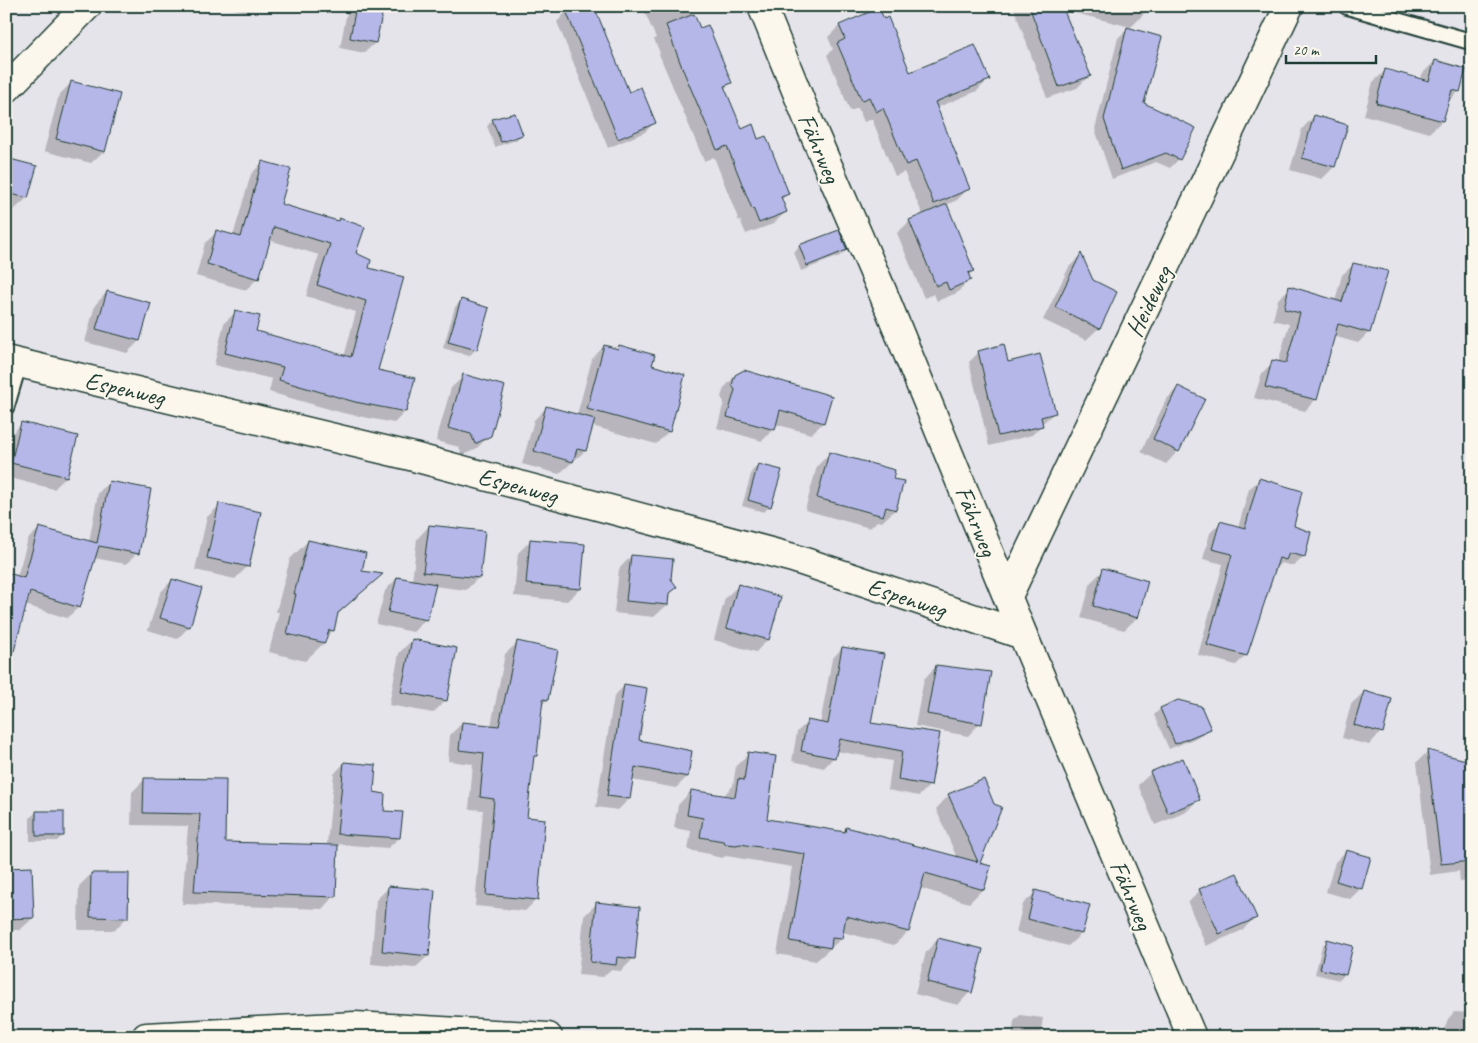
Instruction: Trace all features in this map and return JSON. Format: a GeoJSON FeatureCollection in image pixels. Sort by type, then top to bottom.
{"type":"FeatureCollection","features":[{"type":"Feature","properties":{"kind":"street"},"geometry":{"type":"LineString","coordinates":[[6,90],[87,6]]}},
{"type":"Feature","properties":{"kind":"street","name":"Fährweg"},"geometry":{"type":"LineString","coordinates":[[762,6],[1192,1037]]}},
{"type":"Feature","properties":{"kind":"street","name":"Heideweg"},"geometry":{"type":"LineString","coordinates":[[1008,596],[1289,6]]}},
{"type":"Feature","properties":{"kind":"street","name":"Espenweg"},"geometry":{"type":"LineString","coordinates":[[13,362],[410,456],[793,558],[1023,635]]}},
{"type":"Feature","properties":{"kind":"street"},"geometry":{"type":"LineString","coordinates":[[146,1037],[355,1026],[548,1037]]}},
{"type":"Feature","properties":{"kind":"lane"},"geometry":{"type":"LineString","coordinates":[[1346,6],[1472,42]]}},
{"type":"Feature","properties":{"kind":"lane"},"geometry":{"type":"LineString","coordinates":[[6,406],[13,362]]}},
{"type":"Feature","properties":{"kind":"building"},"geometry":{"type":"Polygon","coordinates":[[[356,6],[384,6],[376,43],[350,38],[356,6]]]}},
{"type":"Feature","properties":{"kind":"building"},"geometry":{"type":"Polygon","coordinates":[[[564,6],[594,6],[629,92],[641,87],[656,123],[618,139],[564,6]]]}},
{"type":"Feature","properties":{"kind":"building"},"geometry":{"type":"Polygon","coordinates":[[[1029,6],[1062,6],[1091,76],[1059,87],[1029,6]]]}},
{"type":"Feature","properties":{"kind":"building"},"geometry":{"type":"Polygon","coordinates":[[[879,8],[884,19],[888,17],[910,72],[975,45],[990,80],[935,102],[970,189],[934,204],[916,161],[906,165],[883,108],[876,112],[869,97],[862,101],[837,43],[845,39],[839,25],[879,8]]]}},
{"type":"Feature","properties":{"kind":"building"},"geometry":{"type":"Polygon","coordinates":[[[694,14],[700,28],[708,25],[732,83],[724,86],[742,129],[753,124],[758,139],[766,136],[789,194],[781,197],[787,212],[759,223],[727,146],[717,150],[666,25],[694,14]]]}},
{"type":"Feature","properties":{"kind":"building"},"geometry":{"type":"Polygon","coordinates":[[[1127,27],[1162,37],[1144,103],[1196,128],[1180,160],[1166,153],[1121,170],[1104,119],[1127,27]]]}},
{"type":"Feature","properties":{"kind":"building"},"geometry":{"type":"Polygon","coordinates":[[[1435,60],[1466,69],[1460,92],[1452,90],[1443,121],[1376,103],[1385,69],[1429,81],[1435,60]]]}},
{"type":"Feature","properties":{"kind":"building"},"geometry":{"type":"Polygon","coordinates":[[[71,81],[120,94],[105,152],[56,139],[71,81]]]}},
{"type":"Feature","properties":{"kind":"building"},"geometry":{"type":"Polygon","coordinates":[[[515,113],[523,135],[501,142],[492,119],[515,113]]]}},
{"type":"Feature","properties":{"kind":"building"},"geometry":{"type":"Polygon","coordinates":[[[1314,115],[1348,125],[1335,167],[1302,158],[1314,115]]]}},
{"type":"Feature","properties":{"kind":"building"},"geometry":{"type":"Polygon","coordinates":[[[6,158],[37,166],[28,198],[6,193],[6,158]]]}},
{"type":"Feature","properties":{"kind":"building"},"geometry":{"type":"Polygon","coordinates":[[[262,161],[291,169],[281,204],[338,221],[339,218],[365,227],[356,253],[371,260],[369,268],[404,277],[378,370],[415,378],[406,412],[355,402],[279,380],[283,367],[225,353],[235,310],[260,316],[256,331],[351,357],[366,301],[317,285],[330,244],[274,227],[259,279],[207,264],[216,230],[241,237],[262,161]]]}},
{"type":"Feature","properties":{"kind":"building"},"geometry":{"type":"Polygon","coordinates":[[[947,204],[974,271],[968,273],[971,280],[949,290],[946,282],[936,286],[909,220],[947,204]]]}},
{"type":"Feature","properties":{"kind":"building"},"geometry":{"type":"Polygon","coordinates":[[[839,230],[847,250],[807,266],[799,245],[839,230]]]}},
{"type":"Feature","properties":{"kind":"building"},"geometry":{"type":"Polygon","coordinates":[[[1081,253],[1093,280],[1117,292],[1100,329],[1055,307],[1081,253]]]}},
{"type":"Feature","properties":{"kind":"building"},"geometry":{"type":"Polygon","coordinates":[[[1353,263],[1388,271],[1370,333],[1338,324],[1317,400],[1265,387],[1272,360],[1286,363],[1300,313],[1284,309],[1289,286],[1342,302],[1353,263]]]}},
{"type":"Feature","properties":{"kind":"building"},"geometry":{"type":"Polygon","coordinates":[[[107,291],[151,303],[140,341],[96,329],[107,291]]]}},
{"type":"Feature","properties":{"kind":"building"},"geometry":{"type":"Polygon","coordinates":[[[461,299],[489,308],[477,350],[448,342],[461,299]]]}},
{"type":"Feature","properties":{"kind":"building"},"geometry":{"type":"Polygon","coordinates":[[[1004,344],[1008,362],[1040,354],[1056,413],[1041,417],[1043,426],[998,436],[978,351],[1004,344]]]}},
{"type":"Feature","properties":{"kind":"building"},"geometry":{"type":"Polygon","coordinates":[[[604,345],[618,349],[619,345],[655,355],[652,365],[685,375],[670,432],[587,409],[604,345]]]}},
{"type":"Feature","properties":{"kind":"building"},"geometry":{"type":"Polygon","coordinates":[[[744,370],[832,396],[824,423],[780,410],[775,430],[727,417],[735,390],[732,385],[735,375],[744,370]]]}},
{"type":"Feature","properties":{"kind":"building"},"geometry":{"type":"Polygon","coordinates":[[[463,374],[505,386],[491,436],[475,444],[471,434],[448,428],[463,374]]]}},
{"type":"Feature","properties":{"kind":"building"},"geometry":{"type":"Polygon","coordinates":[[[1178,386],[1205,399],[1179,452],[1153,439],[1178,386]]]}},
{"type":"Feature","properties":{"kind":"building"},"geometry":{"type":"Polygon","coordinates":[[[546,406],[595,419],[586,451],[577,449],[573,462],[534,451],[546,406]]]}},
{"type":"Feature","properties":{"kind":"building"},"geometry":{"type":"Polygon","coordinates":[[[21,422],[78,436],[67,477],[11,463],[21,422]]]}},
{"type":"Feature","properties":{"kind":"building"},"geometry":{"type":"Polygon","coordinates":[[[829,452],[895,470],[893,479],[904,481],[896,510],[886,507],[883,516],[817,498],[829,452]]]}},
{"type":"Feature","properties":{"kind":"building"},"geometry":{"type":"Polygon","coordinates":[[[758,464],[782,470],[771,507],[748,500],[758,464]]]}},
{"type":"Feature","properties":{"kind":"building"},"geometry":{"type":"Polygon","coordinates":[[[1259,478],[1302,491],[1294,526],[1311,532],[1305,557],[1289,553],[1286,560],[1279,558],[1247,656],[1207,645],[1232,554],[1212,549],[1220,521],[1245,528],[1259,478]]]}},
{"type":"Feature","properties":{"kind":"building"},"geometry":{"type":"Polygon","coordinates":[[[109,481],[151,489],[139,554],[99,546],[80,608],[30,592],[14,651],[6,650],[6,572],[24,578],[39,527],[97,543],[109,481]]]}},
{"type":"Feature","properties":{"kind":"building"},"geometry":{"type":"Polygon","coordinates":[[[219,503],[261,512],[249,567],[207,558],[219,503]]]}},
{"type":"Feature","properties":{"kind":"building"},"geometry":{"type":"Polygon","coordinates":[[[429,525],[485,531],[480,578],[423,572],[429,525]]]}},
{"type":"Feature","properties":{"kind":"building"},"geometry":{"type":"Polygon","coordinates":[[[530,539],[585,544],[581,589],[526,584],[530,539]]]}},
{"type":"Feature","properties":{"kind":"building"},"geometry":{"type":"Polygon","coordinates":[[[308,540],[366,553],[362,571],[383,574],[338,613],[334,631],[329,630],[325,643],[287,634],[296,594],[294,594],[308,540]]]}},
{"type":"Feature","properties":{"kind":"building"},"geometry":{"type":"Polygon","coordinates":[[[631,555],[673,559],[671,579],[677,587],[669,593],[668,605],[626,601],[631,555]]]}},
{"type":"Feature","properties":{"kind":"building"},"geometry":{"type":"Polygon","coordinates":[[[1103,568],[1148,581],[1138,618],[1093,606],[1103,568]]]}},
{"type":"Feature","properties":{"kind":"building"},"geometry":{"type":"Polygon","coordinates":[[[397,577],[436,584],[427,620],[388,612],[397,577]]]}},
{"type":"Feature","properties":{"kind":"building"},"geometry":{"type":"Polygon","coordinates":[[[172,579],[202,588],[190,627],[160,618],[172,579]]]}},
{"type":"Feature","properties":{"kind":"building"},"geometry":{"type":"Polygon","coordinates":[[[738,584],[781,597],[769,640],[726,628],[738,584]]]}},
{"type":"Feature","properties":{"kind":"building"},"geometry":{"type":"Polygon","coordinates":[[[412,639],[457,648],[447,701],[401,692],[412,639]]]}},
{"type":"Feature","properties":{"kind":"building"},"geometry":{"type":"Polygon","coordinates":[[[517,641],[558,650],[548,700],[543,699],[537,756],[534,756],[527,817],[545,819],[538,900],[486,895],[494,799],[480,797],[484,753],[459,750],[462,722],[499,726],[517,641]]]}},
{"type":"Feature","properties":{"kind":"building"},"geometry":{"type":"Polygon","coordinates":[[[842,647],[884,654],[871,723],[940,733],[931,786],[898,780],[902,751],[840,739],[835,758],[801,751],[807,720],[828,724],[842,647]]]}},
{"type":"Feature","properties":{"kind":"building"},"geometry":{"type":"Polygon","coordinates":[[[936,665],[991,672],[982,724],[927,714],[936,665]]]}},
{"type":"Feature","properties":{"kind":"building"},"geometry":{"type":"Polygon","coordinates":[[[624,684],[647,688],[639,740],[692,751],[688,777],[635,767],[630,799],[607,796],[624,684]]]}},
{"type":"Feature","properties":{"kind":"building"},"geometry":{"type":"Polygon","coordinates":[[[1364,691],[1392,699],[1383,733],[1354,725],[1364,691]]]}},
{"type":"Feature","properties":{"kind":"building"},"geometry":{"type":"Polygon","coordinates":[[[1178,700],[1201,706],[1211,729],[1175,744],[1160,708],[1178,700]]]}},
{"type":"Feature","properties":{"kind":"building"},"geometry":{"type":"Polygon","coordinates":[[[1427,750],[1470,761],[1472,861],[1441,864],[1427,750]]]}},
{"type":"Feature","properties":{"kind":"building"},"geometry":{"type":"Polygon","coordinates":[[[748,752],[776,756],[767,819],[845,832],[846,827],[978,862],[948,794],[984,779],[994,804],[1002,807],[980,863],[991,866],[984,890],[925,873],[909,932],[846,916],[842,939],[832,938],[831,948],[790,941],[805,854],[740,844],[726,844],[723,841],[700,837],[703,818],[687,815],[691,790],[735,797],[738,779],[744,780],[748,752]]]}},
{"type":"Feature","properties":{"kind":"building"},"geometry":{"type":"Polygon","coordinates":[[[1183,758],[1200,800],[1168,813],[1150,772],[1183,758]]]}},
{"type":"Feature","properties":{"kind":"building"},"geometry":{"type":"Polygon","coordinates":[[[344,762],[376,765],[374,792],[385,794],[384,811],[403,812],[400,838],[337,834],[344,762]]]}},
{"type":"Feature","properties":{"kind":"building"},"geometry":{"type":"Polygon","coordinates":[[[144,778],[226,779],[225,842],[338,845],[336,897],[194,892],[200,814],[143,813],[144,778]]]}},
{"type":"Feature","properties":{"kind":"building"},"geometry":{"type":"Polygon","coordinates":[[[36,811],[64,811],[64,836],[36,836],[36,811]]]}},
{"type":"Feature","properties":{"kind":"building"},"geometry":{"type":"Polygon","coordinates":[[[1346,850],[1371,857],[1362,889],[1336,881],[1346,850]]]}},
{"type":"Feature","properties":{"kind":"building"},"geometry":{"type":"Polygon","coordinates":[[[32,867],[34,918],[6,919],[6,868],[32,867]]]}},
{"type":"Feature","properties":{"kind":"building"},"geometry":{"type":"Polygon","coordinates":[[[91,873],[129,873],[128,918],[90,917],[91,873]]]}},
{"type":"Feature","properties":{"kind":"building"},"geometry":{"type":"Polygon","coordinates":[[[1237,873],[1257,918],[1219,934],[1199,889],[1237,873]]]}},
{"type":"Feature","properties":{"kind":"building"},"geometry":{"type":"Polygon","coordinates":[[[388,886],[435,890],[429,956],[382,951],[388,886]]]}},
{"type":"Feature","properties":{"kind":"building"},"geometry":{"type":"Polygon","coordinates":[[[1035,890],[1090,905],[1082,934],[1028,919],[1035,890]]]}},
{"type":"Feature","properties":{"kind":"building"},"geometry":{"type":"Polygon","coordinates":[[[596,902],[640,907],[635,959],[617,957],[616,965],[590,962],[596,902]]]}},
{"type":"Feature","properties":{"kind":"building"},"geometry":{"type":"Polygon","coordinates":[[[938,938],[983,949],[972,993],[927,982],[938,938]]]}},
{"type":"Feature","properties":{"kind":"building"},"geometry":{"type":"Polygon","coordinates":[[[1327,939],[1353,946],[1346,975],[1320,969],[1327,939]]]}}]}
